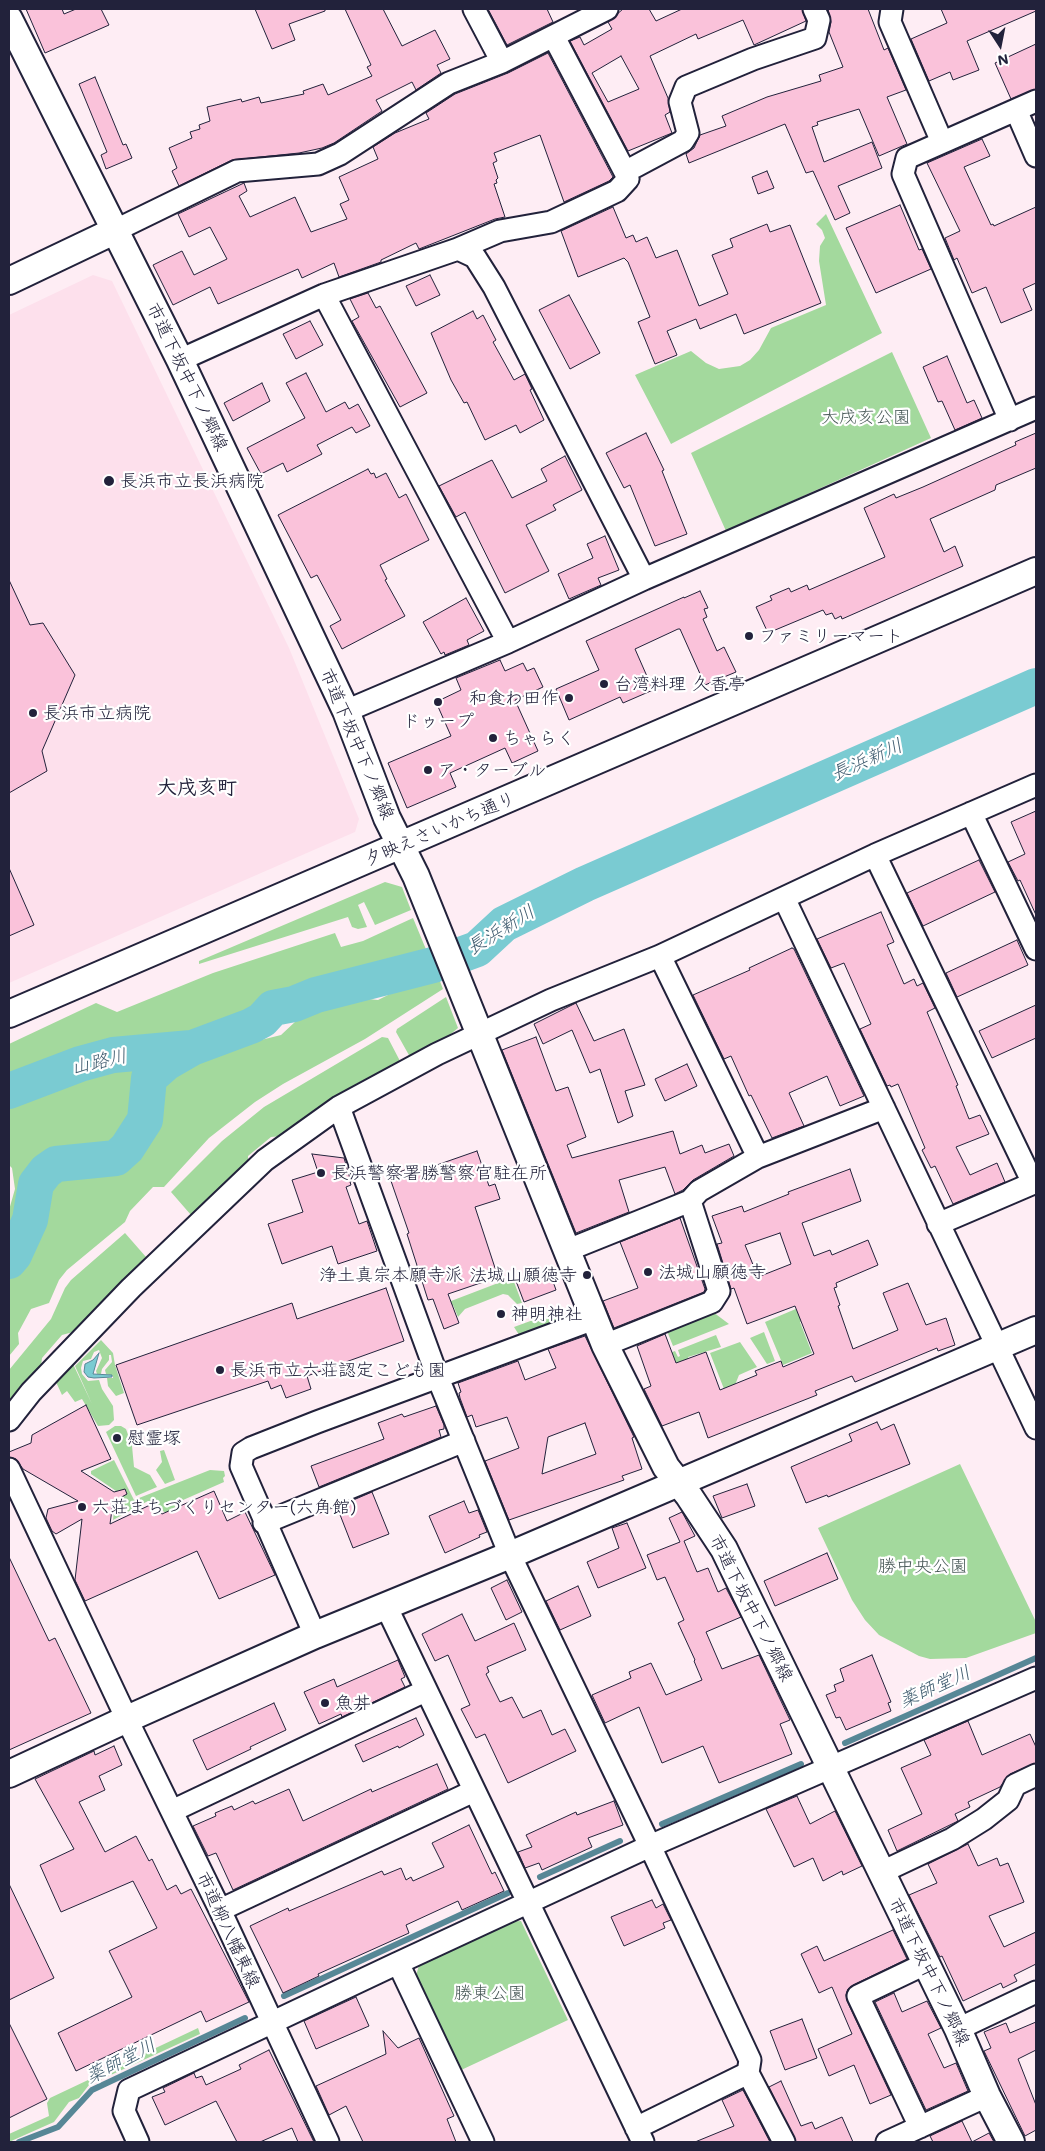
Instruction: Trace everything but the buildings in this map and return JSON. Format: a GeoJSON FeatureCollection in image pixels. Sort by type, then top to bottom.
{"type":"FeatureCollection","features":[{"type":"Feature","properties":{"kind":"street"},"geometry":{"type":"LineString","coordinates":[[474,9],[502,62]]}},
{"type":"Feature","properties":{"kind":"street"},"geometry":{"type":"LineString","coordinates":[[9,281],[237,171],[318,164],[340,154],[449,84],[502,62],[607,9]]}},
{"type":"Feature","properties":{"kind":"street"},"geometry":{"type":"LineString","coordinates":[[625,172],[683,141],[688,133],[680,102],[686,86],[752,59],[815,38],[819,20],[814,9]]}},
{"type":"Feature","properties":{"kind":"street"},"geometry":{"type":"LineString","coordinates":[[892,9],[890,22],[942,142]]}},
{"type":"Feature","properties":{"kind":"street","name":"市道下坂中下ノ郷線"},"geometry":{"type":"LineString","coordinates":[[9,19],[180,360],[346,711],[387,818],[416,876],[568,1250],[604,1345],[666,1467],[724,1549],[958,2029],[987,2096],[1010,2142]]}},
{"type":"Feature","properties":{"kind":"street"},"geometry":{"type":"LineString","coordinates":[[180,360],[324,295],[458,249],[500,232],[551,222],[617,191],[628,179],[554,37]]}},
{"type":"Feature","properties":{"kind":"street"},"geometry":{"type":"LineString","coordinates":[[1010,420],[903,174],[907,158],[1036,101]]}},
{"type":"Feature","properties":{"kind":"street"},"geometry":{"type":"LineString","coordinates":[[1016,110],[1036,156]]}},
{"type":"Feature","properties":{"kind":"street"},"geometry":{"type":"LineString","coordinates":[[458,249],[476,257],[494,287],[644,579]]}},
{"type":"Feature","properties":{"kind":"street"},"geometry":{"type":"LineString","coordinates":[[324,295],[508,642]]}},
{"type":"Feature","properties":{"kind":"street"},"geometry":{"type":"LineString","coordinates":[[346,711],[508,642],[644,579],[834,498],[1036,408]]}},
{"type":"Feature","properties":{"kind":"street","name":"夕映えさいかち通り"},"geometry":{"type":"LineString","coordinates":[[9,1014],[862,648],[1036,570]]}},
{"type":"Feature","properties":{"kind":"street"},"geometry":{"type":"LineString","coordinates":[[9,1420],[31,1392],[131,1288],[265,1160],[339,1107],[437,1054],[477,1026],[550,1000],[660,956],[875,855],[1036,785]]}},
{"type":"Feature","properties":{"kind":"street"},"geometry":{"type":"LineString","coordinates":[[971,813],[1036,948]]}},
{"type":"Feature","properties":{"kind":"street"},"geometry":{"type":"LineString","coordinates":[[875,855],[1035,1183],[938,1224]]}},
{"type":"Feature","properties":{"kind":"street"},"geometry":{"type":"LineString","coordinates":[[784,898],[1036,1428]]}},
{"type":"Feature","properties":{"kind":"street"},"geometry":{"type":"LineString","coordinates":[[660,956],[758,1157]]}},
{"type":"Feature","properties":{"kind":"street"},"geometry":{"type":"LineString","coordinates":[[339,1107],[438,1378],[510,1555],[650,1846],[750,2060],[748,2073],[784,2142]]}},
{"type":"Feature","properties":{"kind":"street"},"geometry":{"type":"LineString","coordinates":[[568,1250],[690,1201],[699,1191],[758,1157],[884,1108]]}},
{"type":"Feature","properties":{"kind":"street"},"geometry":{"type":"LineString","coordinates":[[604,1345],[708,1303],[719,1291],[690,1201]]}},
{"type":"Feature","properties":{"kind":"street"},"geometry":{"type":"LineString","coordinates":[[315,1635],[241,1466],[241,1457],[247,1450],[594,1319]]}},
{"type":"Feature","properties":{"kind":"street"},"geometry":{"type":"LineString","coordinates":[[9,1774],[127,1718],[315,1635],[510,1555],[1036,1330]]}},
{"type":"Feature","properties":{"kind":"street"},"geometry":{"type":"LineString","coordinates":[[264,1522],[464,1441]]}},
{"type":"Feature","properties":{"kind":"street","name":"市道柳八幡東線"},"geometry":{"type":"LineString","coordinates":[[9,1469],[220,1910],[328,2142]]}},
{"type":"Feature","properties":{"kind":"street"},"geometry":{"type":"LineString","coordinates":[[386,1606],[425,1691],[640,2135],[748,2073]]}},
{"type":"Feature","properties":{"kind":"street"},"geometry":{"type":"LineString","coordinates":[[138,2142],[124,2111],[129,2090],[650,1846],[1036,1678]]}},
{"type":"Feature","properties":{"kind":"street"},"geometry":{"type":"LineString","coordinates":[[172,1810],[425,1691]]}},
{"type":"Feature","properties":{"kind":"street"},"geometry":{"type":"LineString","coordinates":[[882,1872],[952,1839],[976,1824],[1008,1800],[1015,1785],[1036,1775]]}},
{"type":"Feature","properties":{"kind":"street"},"geometry":{"type":"LineString","coordinates":[[220,1910],[474,1791]]}},
{"type":"Feature","properties":{"kind":"street"},"geometry":{"type":"LineString","coordinates":[[398,1963],[483,2142]]}},
{"type":"Feature","properties":{"kind":"street"},"geometry":{"type":"LineString","coordinates":[[920,2127],[858,1996],[925,1964]]}},
{"type":"Feature","properties":{"kind":"street"},"geometry":{"type":"LineString","coordinates":[[958,2029],[1036,1992]]}},
{"type":"Feature","properties":{"kind":"street"},"geometry":{"type":"LineString","coordinates":[[887,2142],[987,2096]]}},
{"type":"Feature","properties":{"kind":"shaded area","name":"長浜市立長浜病院"},"geometry":{"type":"Polygon","coordinates":[[[93,275],[112,281],[289,648],[359,819],[355,832],[9,983],[9,315],[93,275]]]}},
{"type":"Feature","properties":{"kind":"green space"},"geometry":{"type":"Polygon","coordinates":[[[826,214],[882,333],[671,444],[635,375],[691,351],[706,363],[719,369],[740,366],[750,360],[759,350],[771,328],[826,305],[819,261],[820,246],[825,238],[822,230],[816,224],[826,214]]]}},
{"type":"Feature","properties":{"kind":"green space","name":"大戌亥公園"},"geometry":{"type":"Polygon","coordinates":[[[892,352],[931,438],[726,531],[691,453],[892,352]]]}},
{"type":"Feature","properties":{"kind":"green space"},"geometry":{"type":"Polygon","coordinates":[[[385,882],[402,887],[411,910],[375,925],[364,902],[358,905],[367,927],[358,929],[352,927],[348,917],[199,964],[199,961],[385,882]]]}},
{"type":"Feature","properties":{"kind":"green space"},"geometry":{"type":"Polygon","coordinates":[[[413,918],[430,959],[357,975],[325,990],[296,998],[287,994],[272,998],[256,1007],[244,1018],[231,1022],[196,1040],[127,1045],[103,1050],[88,1057],[62,1062],[9,1086],[9,1044],[96,1003],[117,1012],[213,973],[335,933],[341,947],[363,941],[413,918]]]}},
{"type":"Feature","properties":{"kind":"green space"},"geometry":{"type":"Polygon","coordinates":[[[436,971],[443,989],[365,1039],[283,1084],[255,1102],[209,1138],[164,1187],[153,1187],[130,1211],[125,1222],[67,1270],[59,1280],[49,1303],[31,1309],[18,1333],[19,1344],[9,1356],[9,1272],[13,1272],[20,1264],[30,1243],[39,1232],[39,1196],[46,1179],[62,1168],[120,1166],[136,1158],[132,1147],[152,1118],[152,1081],[156,1076],[183,1057],[204,1053],[218,1044],[244,1039],[257,1041],[281,1035],[296,1021],[304,1007],[317,1000],[358,988],[368,999],[378,1000],[404,987],[414,979],[436,971]]]}},
{"type":"Feature","properties":{"kind":"green space"},"geometry":{"type":"Polygon","coordinates":[[[446,997],[458,1028],[446,1038],[410,1057],[396,1032],[397,1029],[446,997]]]}},
{"type":"Feature","properties":{"kind":"green space"},"geometry":{"type":"Polygon","coordinates":[[[382,1037],[388,1038],[400,1061],[356,1084],[282,1136],[271,1137],[248,1156],[248,1165],[191,1215],[171,1192],[222,1141],[264,1107],[382,1037]]]}},
{"type":"Feature","properties":{"kind":"green space"},"geometry":{"type":"Polygon","coordinates":[[[174,1051],[176,1055],[160,1062],[146,1078],[143,1112],[139,1125],[128,1140],[112,1153],[100,1155],[74,1154],[51,1159],[45,1164],[31,1184],[24,1213],[9,1252],[9,1210],[15,1189],[12,1168],[9,1165],[9,1096],[99,1064],[131,1056],[140,1059],[146,1056],[174,1051]]]}},
{"type":"Feature","properties":{"kind":"green space"},"geometry":{"type":"Polygon","coordinates":[[[125,1233],[146,1257],[73,1332],[62,1335],[42,1358],[41,1366],[9,1404],[9,1370],[51,1319],[65,1288],[71,1280],[125,1233]]]}},
{"type":"Feature","properties":{"kind":"green space"},"geometry":{"type":"Polygon","coordinates":[[[506,1280],[507,1284],[514,1282],[522,1303],[517,1304],[508,1295],[503,1294],[465,1309],[458,1317],[453,1305],[441,1310],[438,1306],[506,1280]]]}},
{"type":"Feature","properties":{"kind":"green space"},"geometry":{"type":"Polygon","coordinates":[[[817,1300],[823,1312],[800,1322],[812,1353],[783,1365],[765,1322],[817,1300]]]}},
{"type":"Feature","properties":{"kind":"green space"},"geometry":{"type":"Polygon","coordinates":[[[709,1309],[729,1324],[673,1346],[665,1326],[709,1309]]]}},
{"type":"Feature","properties":{"kind":"green space"},"geometry":{"type":"Polygon","coordinates":[[[555,1312],[562,1322],[521,1338],[514,1327],[555,1312]]]}},
{"type":"Feature","properties":{"kind":"green space"},"geometry":{"type":"Polygon","coordinates":[[[764,1332],[775,1361],[767,1364],[750,1338],[764,1332]]]}},
{"type":"Feature","properties":{"kind":"green space"},"geometry":{"type":"Polygon","coordinates":[[[716,1335],[721,1347],[688,1357],[702,1392],[648,1361],[675,1351],[678,1357],[680,1356],[678,1350],[716,1335]]]}},
{"type":"Feature","properties":{"kind":"green space"},"geometry":{"type":"Polygon","coordinates":[[[101,1340],[113,1353],[124,1393],[116,1396],[108,1386],[107,1378],[113,1378],[113,1376],[106,1374],[105,1370],[112,1362],[111,1355],[109,1355],[109,1360],[102,1369],[101,1374],[97,1374],[96,1371],[102,1358],[99,1350],[94,1352],[91,1359],[83,1361],[82,1374],[88,1381],[99,1380],[102,1389],[113,1406],[114,1420],[109,1425],[98,1426],[82,1399],[75,1402],[67,1391],[62,1395],[56,1382],[73,1364],[92,1404],[75,1366],[101,1340]]]}},
{"type":"Feature","properties":{"kind":"green space"},"geometry":{"type":"Polygon","coordinates":[[[740,1342],[757,1367],[739,1375],[735,1385],[724,1389],[710,1353],[740,1342]]]}},
{"type":"Feature","properties":{"kind":"green space"},"geometry":{"type":"Polygon","coordinates":[[[115,1426],[121,1426],[126,1429],[132,1446],[134,1467],[150,1475],[157,1487],[136,1496],[106,1432],[115,1426]]]}},
{"type":"Feature","properties":{"kind":"green space"},"geometry":{"type":"Polygon","coordinates":[[[164,1450],[175,1480],[165,1484],[156,1470],[162,1462],[160,1451],[164,1450]]]}},
{"type":"Feature","properties":{"kind":"green space"},"geometry":{"type":"Polygon","coordinates":[[[114,1460],[134,1500],[210,1470],[224,1471],[224,1482],[174,1504],[178,1514],[172,1517],[148,1501],[113,1520],[116,1491],[91,1474],[91,1471],[114,1460]]]}},
{"type":"Feature","properties":{"kind":"green space","name":"勝中央公園"},"geometry":{"type":"Polygon","coordinates":[[[960,1464],[1036,1622],[1036,1633],[966,1658],[930,1659],[919,1656],[879,1635],[865,1620],[852,1600],[818,1528],[960,1464]]]}},
{"type":"Feature","properties":{"kind":"green space","name":"勝東公園"},"geometry":{"type":"Polygon","coordinates":[[[521,1921],[568,2020],[459,2071],[415,1979],[420,1962],[505,1922],[521,1921]]]}},
{"type":"Feature","properties":{"kind":"green space"},"geometry":{"type":"Polygon","coordinates":[[[198,2028],[200,2034],[89,2085],[79,2098],[69,2102],[54,2122],[9,2142],[9,2134],[49,2116],[47,2103],[50,2098],[198,2028]]]}},
{"type":"Feature","properties":{"kind":"water"},"geometry":{"type":"Polygon","coordinates":[[[99,1353],[93,1374],[112,1375],[112,1377],[88,1377],[84,1372],[85,1364],[93,1360],[99,1353]]]}},
{"type":"Feature","properties":{"kind":"waterway","name":"長浜新川"},"geometry":{"type":"LineString","coordinates":[[9,1261],[14,1255],[30,1220],[36,1184],[46,1171],[56,1164],[116,1158],[127,1148],[145,1120],[149,1078],[166,1063],[192,1048],[251,1026],[262,1020],[273,1008],[294,1004],[316,995],[433,965],[477,949],[504,924],[585,884],[1036,686]]}},
{"type":"Feature","properties":{"kind":"waterway","name":"山路川"},"geometry":{"type":"LineString","coordinates":[[9,1091],[80,1064],[113,1055],[191,1048]]}},
{"type":"Feature","properties":{"kind":"waterway","name":"薬師堂川"},"geometry":{"type":"LineString","coordinates":[[845,1743],[1036,1658]]}},
{"type":"Feature","properties":{"kind":"waterway","name":"薬師堂川"},"geometry":{"type":"LineString","coordinates":[[662,1824],[801,1764]]}},
{"type":"Feature","properties":{"kind":"waterway","name":"薬師堂川"},"geometry":{"type":"LineString","coordinates":[[540,1877],[620,1841]]}},
{"type":"Feature","properties":{"kind":"waterway","name":"薬師堂川"},"geometry":{"type":"LineString","coordinates":[[284,1996],[508,1893]]}},
{"type":"Feature","properties":{"kind":"waterway","name":"薬師堂川"},"geometry":{"type":"LineString","coordinates":[[19,2142],[58,2127],[92,2090],[245,2018]]}},
{"type":"Feature","properties":{"kind":"place","name":"長浜市立長浜病院"},"geometry":{"type":"Point","coordinates":[109,481]}},
{"type":"Feature","properties":{"kind":"place","name":"ファミリーマート"},"geometry":{"type":"Point","coordinates":[749,636]}},
{"type":"Feature","properties":{"kind":"place","name":"台湾料理 久香亭"},"geometry":{"type":"Point","coordinates":[604,684]}},
{"type":"Feature","properties":{"kind":"place","name":"和食わ田作"},"geometry":{"type":"Point","coordinates":[569,698]}},
{"type":"Feature","properties":{"kind":"place","name":"ドゥープ"},"geometry":{"type":"Point","coordinates":[438,702]}},
{"type":"Feature","properties":{"kind":"place","name":"長浜市立病院"},"geometry":{"type":"Point","coordinates":[33,713]}},
{"type":"Feature","properties":{"kind":"place","name":"ちゃらく"},"geometry":{"type":"Point","coordinates":[493,738]}},
{"type":"Feature","properties":{"kind":"place","name":"ア・ターブル"},"geometry":{"type":"Point","coordinates":[428,770]}},
{"type":"Feature","properties":{"kind":"place","name":"長浜警察署勝警察官駐在所"},"geometry":{"type":"Point","coordinates":[321,1173]}},
{"type":"Feature","properties":{"kind":"place","name":"法城山願徳寺"},"geometry":{"type":"Point","coordinates":[648,1272]}},
{"type":"Feature","properties":{"kind":"place","name":"浄土真宗本願寺派 法城山願徳寺"},"geometry":{"type":"Point","coordinates":[587,1275]}},
{"type":"Feature","properties":{"kind":"place","name":"神明神社"},"geometry":{"type":"Point","coordinates":[501,1314]}},
{"type":"Feature","properties":{"kind":"place","name":"長浜市立六荘認定こども園"},"geometry":{"type":"Point","coordinates":[220,1370]}},
{"type":"Feature","properties":{"kind":"place","name":"慰霊塚"},"geometry":{"type":"Point","coordinates":[117,1438]}},
{"type":"Feature","properties":{"kind":"place","name":"六荘まちづくりセンター(六角館)"},"geometry":{"type":"Point","coordinates":[82,1507]}},
{"type":"Feature","properties":{"kind":"place","name":"魚丼"},"geometry":{"type":"Point","coordinates":[325,1703]}},
{"type":"Feature","properties":{"kind":"district","name":"大戌亥町"},"geometry":{"type":"Point","coordinates":[197,788]}}]}
